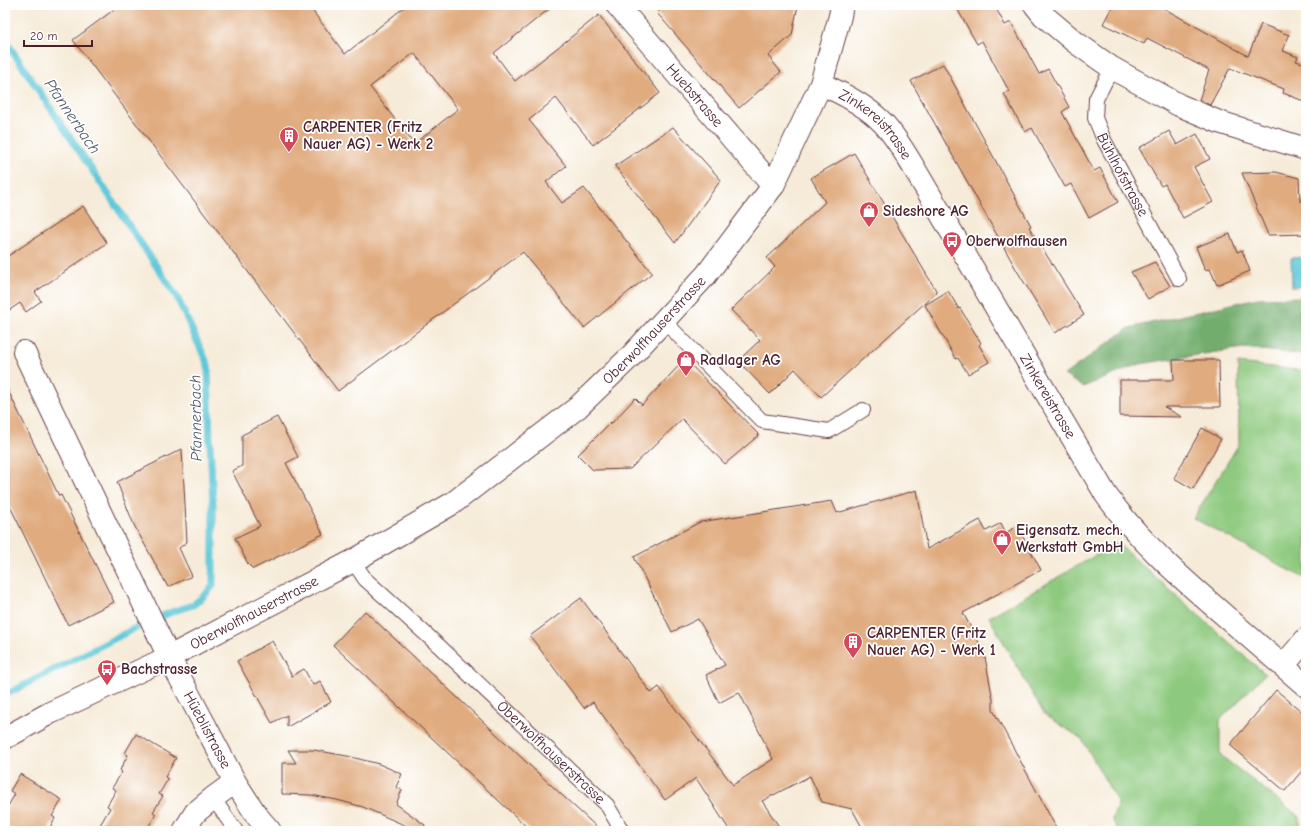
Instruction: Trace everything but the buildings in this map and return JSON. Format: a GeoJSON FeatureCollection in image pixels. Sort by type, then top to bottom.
{"type":"FeatureCollection","features":[{"type":"Feature","properties":{"kind":"street","name":"Huebstrasse"},"geometry":{"type":"LineString","coordinates":[[616,5],[773,186]]}},
{"type":"Feature","properties":{"kind":"street","name":"Oberwolfhauserstrasse"},"geometry":{"type":"LineString","coordinates":[[5,738],[57,710],[164,647],[353,561],[453,503],[577,408],[631,356],[706,275],[773,186],[821,84],[842,5]]}},
{"type":"Feature","properties":{"kind":"street"},"geometry":{"type":"LineString","coordinates":[[1035,5],[1043,15],[1075,42],[1112,68],[1179,105],[1219,122],[1306,149]]}},
{"type":"Feature","properties":{"kind":"street","name":"Zinkereistrasse"},"geometry":{"type":"LineString","coordinates":[[821,84],[844,95],[872,114],[892,134],[910,162],[1106,495],[1117,510],[1138,535],[1166,563],[1306,686]]}},
{"type":"Feature","properties":{"kind":"street"},"geometry":{"type":"LineString","coordinates":[[24,352],[164,647]]}},
{"type":"Feature","properties":{"kind":"street"},"geometry":{"type":"LineString","coordinates":[[1283,666],[1306,639]]}},
{"type":"Feature","properties":{"kind":"street","name":"Hüeblistrasse"},"geometry":{"type":"LineString","coordinates":[[164,647],[235,782],[256,816],[270,831]]}},
{"type":"Feature","properties":{"kind":"street","name":"Hüeblistrasse"},"geometry":{"type":"LineString","coordinates":[[184,831],[195,813],[235,782]]}},
{"type":"Feature","properties":{"kind":"lane","name":"Bühlhofstrasse"},"geometry":{"type":"LineString","coordinates":[[1112,68],[1096,100],[1095,118],[1104,140],[1179,279]]}},
{"type":"Feature","properties":{"kind":"lane"},"geometry":{"type":"LineString","coordinates":[[664,321],[762,421],[829,431],[862,410]]}},
{"type":"Feature","properties":{"kind":"lane","name":"Oberwolfhauserstrasse"},"geometry":{"type":"LineString","coordinates":[[353,561],[365,579],[439,646],[607,805],[622,831]]}},
{"type":"Feature","properties":{"kind":"lane"},"geometry":{"type":"LineString","coordinates":[[213,798],[236,831]]}},
{"type":"Feature","properties":{"kind":"green space"},"geometry":{"type":"Polygon","coordinates":[[[1306,297],[1306,355],[1243,348],[1140,364],[1083,387],[1064,375],[1129,328],[1258,298],[1306,297]]]}},
{"type":"Feature","properties":{"kind":"green space"},"geometry":{"type":"Polygon","coordinates":[[[1238,363],[1306,371],[1306,579],[1193,518],[1239,444],[1238,363]]]}},
{"type":"Feature","properties":{"kind":"green space"},"geometry":{"type":"Polygon","coordinates":[[[1117,543],[1265,674],[1220,720],[1220,755],[1300,817],[1300,831],[1118,831],[1112,819],[1118,803],[1082,739],[1044,714],[989,617],[1117,543]]]}},
{"type":"Feature","properties":{"kind":"water"},"geometry":{"type":"Polygon","coordinates":[[[1306,257],[1306,286],[1292,287],[1291,258],[1306,257]]]}},
{"type":"Feature","properties":{"kind":"waterway","name":"Pfannerbach"},"geometry":{"type":"LineString","coordinates":[[5,695],[141,625],[174,611],[193,605],[213,586],[213,506],[208,365],[177,297],[9,46]]}},
{"type":"Feature","properties":{"kind":"place","name":"CARPENTER (Fritz Nauer AG) - Werk 2"},"geometry":{"type":"Point","coordinates":[289,153]}},
{"type":"Feature","properties":{"kind":"place","name":"Sideshore AG"},"geometry":{"type":"Point","coordinates":[869,228]}},
{"type":"Feature","properties":{"kind":"place","name":"Oberwolfhausen"},"geometry":{"type":"Point","coordinates":[952,258]}},
{"type":"Feature","properties":{"kind":"place","name":"Radlager AG"},"geometry":{"type":"Point","coordinates":[686,377]}},
{"type":"Feature","properties":{"kind":"place","name":"Eigensatz. mech. Werkstatt GmbH"},"geometry":{"type":"Point","coordinates":[1002,556]}},
{"type":"Feature","properties":{"kind":"place","name":"CARPENTER (Fritz Nauer AG) - Werk 1"},"geometry":{"type":"Point","coordinates":[853,659]}},
{"type":"Feature","properties":{"kind":"place","name":"Bachstrasse"},"geometry":{"type":"Point","coordinates":[107,686]}}]}
